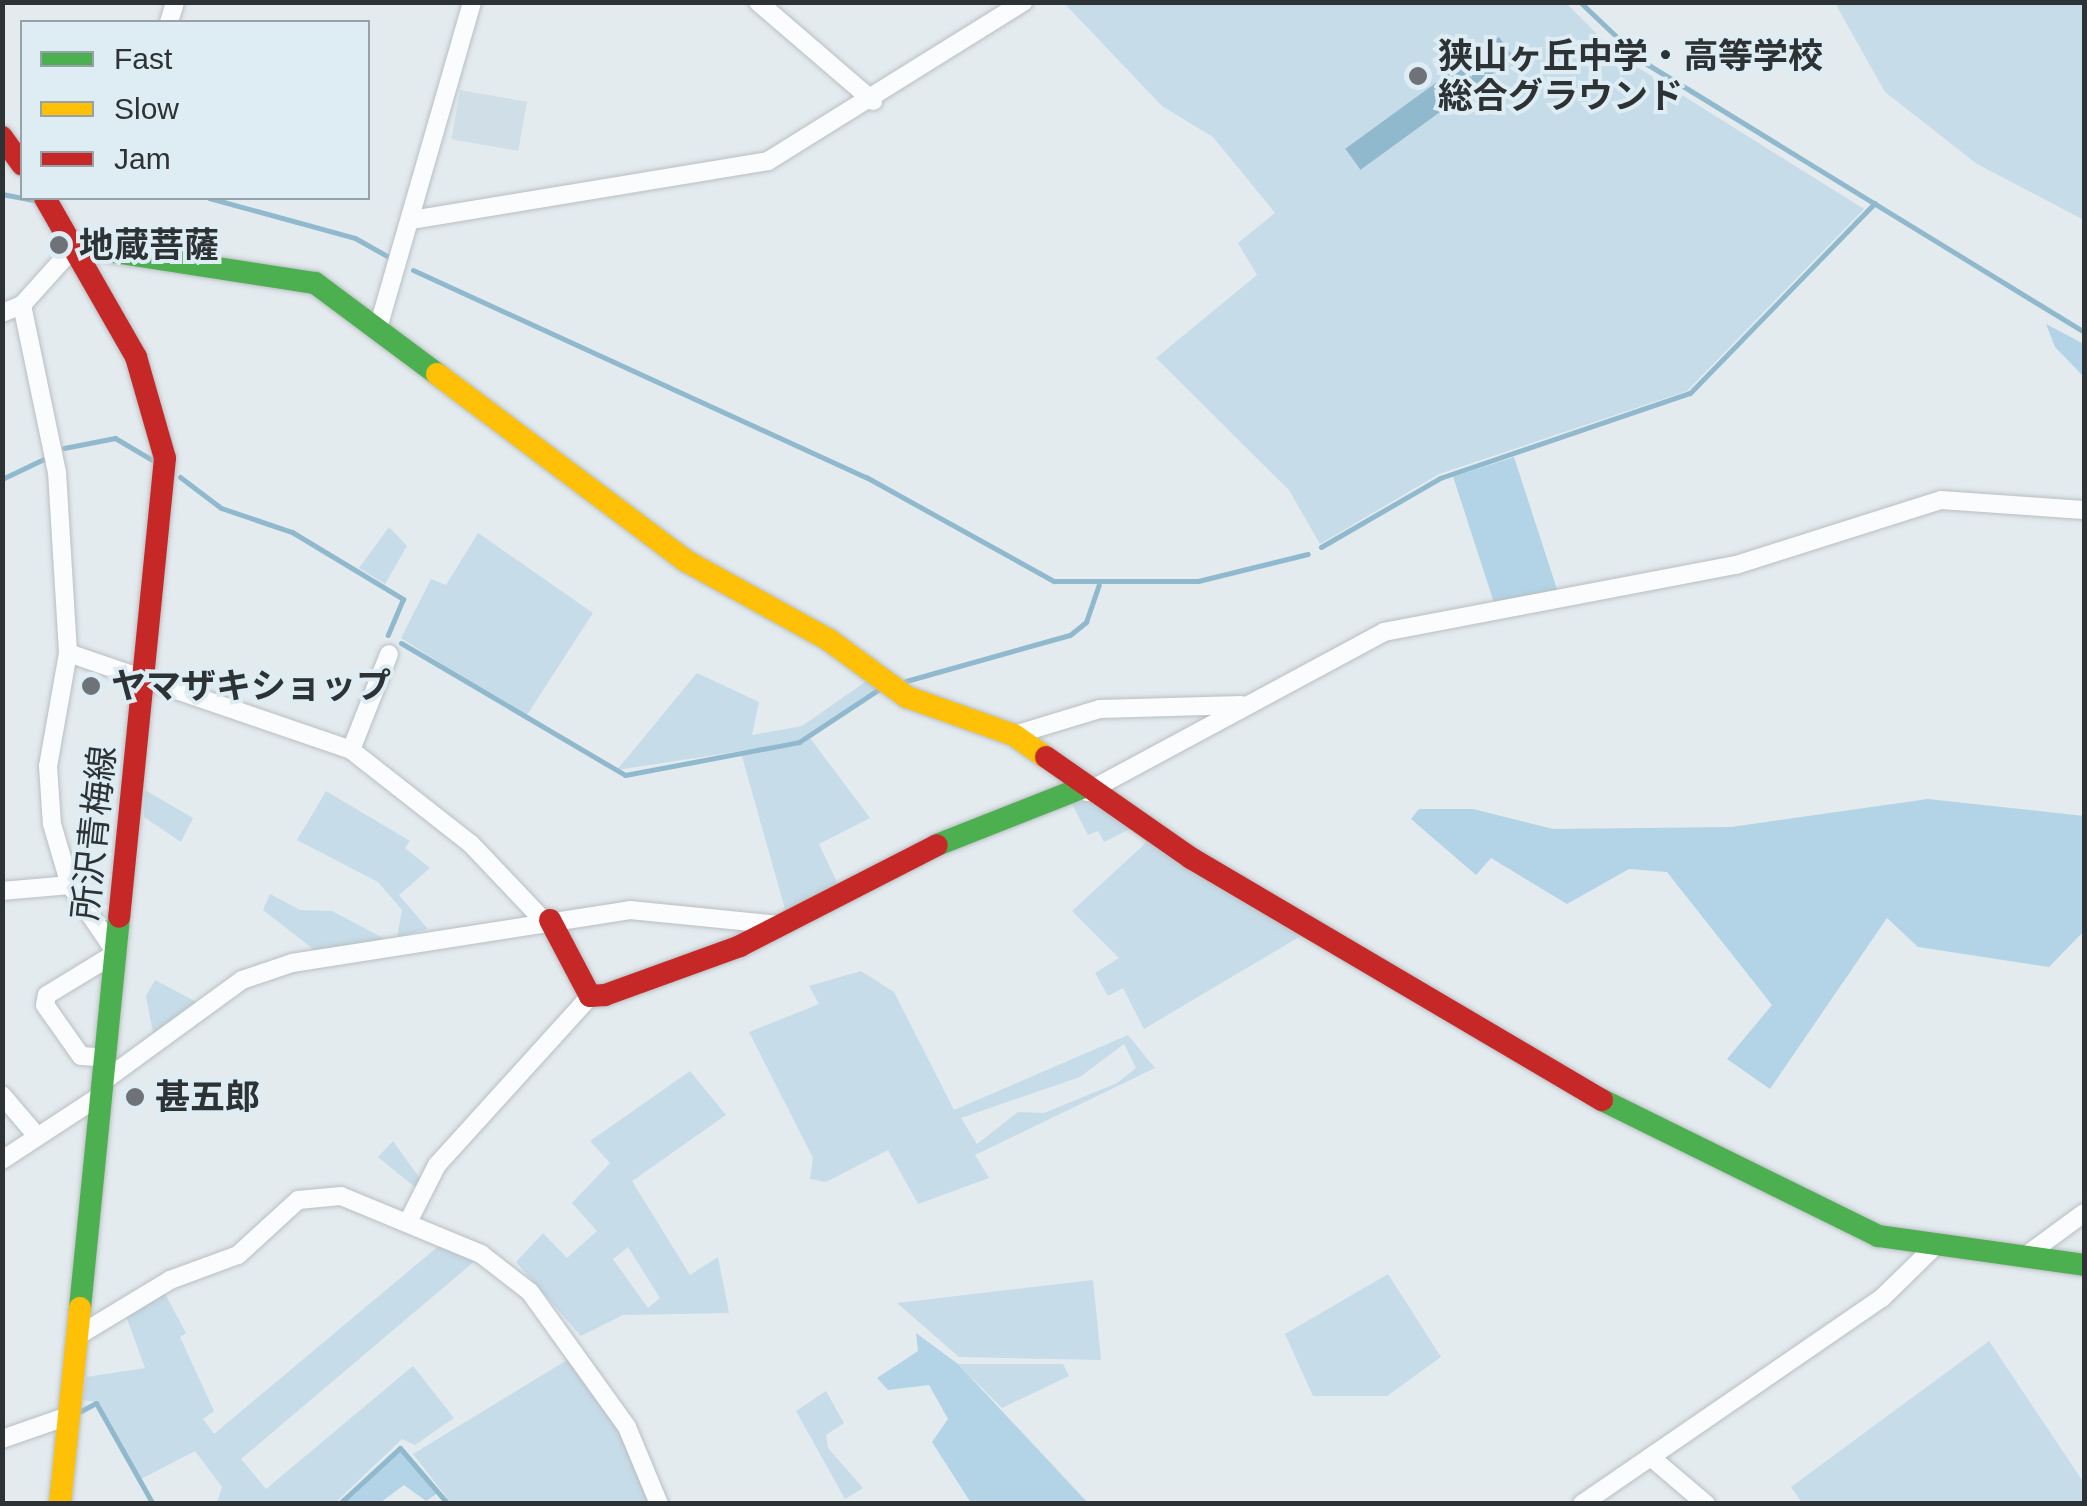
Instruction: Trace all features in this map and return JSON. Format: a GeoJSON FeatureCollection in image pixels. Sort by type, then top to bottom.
{"type":"FeatureCollection","features":[{"type":"Feature","properties":{"kind":"street"},"geometry":{"type":"LineString","coordinates":[[378,328],[472,2]]}},
{"type":"Feature","properties":{"kind":"street"},"geometry":{"type":"LineString","coordinates":[[758,2],[873,101]]}},
{"type":"Feature","properties":{"kind":"street"},"geometry":{"type":"LineString","coordinates":[[412,220],[728,174],[813,140],[1023,2]]}},
{"type":"Feature","properties":{"kind":"street"},"geometry":{"type":"LineString","coordinates":[[2,137],[20,163]]}},
{"type":"Feature","properties":{"kind":"street","name":"所沢青梅線"},"geometry":{"type":"LineString","coordinates":[[47,201],[136,357],[160,429],[146,675],[65,1417],[60,1504]]}},
{"type":"Feature","properties":{"kind":"street"},"geometry":{"type":"LineString","coordinates":[[2,313],[22,305],[75,246],[315,283],[686,561],[829,640],[907,697],[1014,735],[1084,790],[1631,1117],[1850,1225],[1931,1250],[2030,1252],[2084,1265]]}},
{"type":"Feature","properties":{"kind":"street"},"geometry":{"type":"LineString","coordinates":[[22,305],[57,472],[68,653],[47,784],[70,885],[116,952],[47,994],[45,1005],[81,1056],[105,1077]]}},
{"type":"Feature","properties":{"kind":"street"},"geometry":{"type":"LineString","coordinates":[[408,1222],[437,1166],[590,996],[780,925],[938,844],[1084,790],[1384,632],[1704,572],[1941,500],[2084,510]]}},
{"type":"Feature","properties":{"kind":"street"},"geometry":{"type":"LineString","coordinates":[[68,653],[146,675],[351,750],[472,844],[547,920],[590,996]]}},
{"type":"Feature","properties":{"kind":"street"},"geometry":{"type":"LineString","coordinates":[[351,750],[389,654]]}},
{"type":"Feature","properties":{"kind":"street"},"geometry":{"type":"LineString","coordinates":[[1014,735],[1100,708],[1241,704]]}},
{"type":"Feature","properties":{"kind":"street"},"geometry":{"type":"LineString","coordinates":[[2,890],[70,885]]}},
{"type":"Feature","properties":{"kind":"street"},"geometry":{"type":"LineString","coordinates":[[2,1160],[105,1077],[242,980],[273,968],[547,920],[630,910],[780,925]]}},
{"type":"Feature","properties":{"kind":"street"},"geometry":{"type":"LineString","coordinates":[[2,1095],[36,1136]]}},
{"type":"Feature","properties":{"kind":"street"},"geometry":{"type":"LineString","coordinates":[[76,1336],[170,1280],[238,1254],[314,1194],[408,1222],[504,1268],[556,1321],[626,1427],[659,1504]]}},
{"type":"Feature","properties":{"kind":"street"},"geometry":{"type":"LineString","coordinates":[[2030,1252],[2084,1213]]}},
{"type":"Feature","properties":{"kind":"street"},"geometry":{"type":"LineString","coordinates":[[1582,1504],[1653,1459],[1882,1298],[1931,1250]]}},
{"type":"Feature","properties":{"kind":"street"},"geometry":{"type":"LineString","coordinates":[[2,1439],[65,1417]]}},
{"type":"Feature","properties":{"kind":"street"},"geometry":{"type":"LineString","coordinates":[[1653,1459],[1706,1504]]}},
{"type":"Feature","properties":{"kind":"shaded area"},"geometry":{"type":"Polygon","coordinates":[[[1064,3],[1566,3],[1618,55],[1864,209],[1687,391],[1439,474],[1320,544],[1289,490],[1156,358],[1257,275],[1238,243],[1275,213],[1213,137],[1162,106],[1064,3]]]}},
{"type":"Feature","properties":{"kind":"shaded area"},"geometry":{"type":"Polygon","coordinates":[[[1835,3],[2084,3],[2082,219],[1977,164],[1885,92],[1835,3]]]}},
{"type":"Feature","properties":{"kind":"shaded area"},"geometry":{"type":"Polygon","coordinates":[[[1499,37],[1514,58],[1361,170],[1345,149],[1499,37]]]}},
{"type":"Feature","properties":{"kind":"shaded area"},"geometry":{"type":"Polygon","coordinates":[[[460,90],[527,102],[518,151],[451,139],[460,90]]]}},
{"type":"Feature","properties":{"kind":"shaded area"},"geometry":{"type":"Polygon","coordinates":[[[2046,324],[2084,344],[2084,377],[2055,347],[2046,324]]]}},
{"type":"Feature","properties":{"kind":"shaded area"},"geometry":{"type":"Polygon","coordinates":[[[1514,457],[1558,594],[1498,614],[1453,477],[1514,457]]]}},
{"type":"Feature","properties":{"kind":"shaded area"},"geometry":{"type":"Polygon","coordinates":[[[389,527],[407,546],[385,584],[359,568],[389,527]]]}},
{"type":"Feature","properties":{"kind":"shaded area"},"geometry":{"type":"Polygon","coordinates":[[[478,533],[593,613],[525,718],[401,638],[431,579],[446,585],[478,533]]]}},
{"type":"Feature","properties":{"kind":"shaded area"},"geometry":{"type":"Polygon","coordinates":[[[697,673],[759,702],[752,735],[802,726],[868,680],[878,691],[799,742],[617,770],[697,673]]]}},
{"type":"Feature","properties":{"kind":"shaded area"},"geometry":{"type":"Polygon","coordinates":[[[810,738],[870,818],[819,844],[842,893],[787,916],[741,753],[810,738]]]}},
{"type":"Feature","properties":{"kind":"shaded area"},"geometry":{"type":"Polygon","coordinates":[[[145,790],[193,818],[181,842],[144,817],[145,790]]]}},
{"type":"Feature","properties":{"kind":"shaded area"},"geometry":{"type":"Polygon","coordinates":[[[326,791],[410,841],[405,848],[430,868],[399,895],[428,929],[397,937],[402,910],[378,882],[297,840],[326,791]]]}},
{"type":"Feature","properties":{"kind":"shaded area"},"geometry":{"type":"Polygon","coordinates":[[[1928,799],[2084,816],[2084,931],[2049,967],[1918,947],[1887,918],[1770,1089],[1727,1059],[1772,1005],[1667,872],[1629,869],[1567,904],[1491,858],[1476,875],[1411,819],[1419,809],[1473,809],[1553,829],[1731,827],[1928,799]]]}},
{"type":"Feature","properties":{"kind":"shaded area"},"geometry":{"type":"Polygon","coordinates":[[[1090,801],[1132,828],[1104,842],[1098,831],[1088,835],[1071,802],[1090,801]]]}},
{"type":"Feature","properties":{"kind":"shaded area"},"geometry":{"type":"Polygon","coordinates":[[[1150,839],[1304,934],[1144,1029],[1123,988],[1108,996],[1095,973],[1119,958],[1072,911],[1150,839]]]}},
{"type":"Feature","properties":{"kind":"shaded area"},"geometry":{"type":"Polygon","coordinates":[[[270,894],[300,910],[332,911],[385,939],[317,952],[263,910],[270,894]]]}},
{"type":"Feature","properties":{"kind":"shaded area"},"geometry":{"type":"Polygon","coordinates":[[[861,971],[894,992],[954,1110],[1128,1035],[1155,1068],[975,1155],[989,1178],[918,1204],[888,1150],[826,1182],[810,1179],[813,1158],[749,1032],[819,1004],[809,986],[861,971]],[[1124,1044],[1080,1077],[961,1118],[977,1144],[1018,1112],[1044,1113],[1117,1083],[1136,1068],[1124,1044]]]}},
{"type":"Feature","properties":{"kind":"shaded area"},"geometry":{"type":"Polygon","coordinates":[[[155,980],[200,1004],[154,1038],[146,996],[155,980]]]}},
{"type":"Feature","properties":{"kind":"shaded area"},"geometry":{"type":"Polygon","coordinates":[[[690,1071],[726,1115],[632,1181],[690,1275],[718,1257],[729,1313],[623,1315],[581,1336],[516,1262],[543,1233],[567,1258],[597,1231],[572,1203],[610,1163],[590,1141],[690,1071]],[[628,1247],[613,1259],[648,1308],[660,1298],[628,1247]]]}},
{"type":"Feature","properties":{"kind":"shaded area"},"geometry":{"type":"Polygon","coordinates":[[[393,1141],[421,1180],[416,1188],[378,1157],[393,1141]]]}},
{"type":"Feature","properties":{"kind":"shaded area"},"geometry":{"type":"Polygon","coordinates":[[[441,1244],[476,1260],[241,1459],[266,1489],[413,1366],[454,1418],[415,1445],[402,1439],[335,1503],[217,1503],[222,1487],[195,1451],[141,1479],[98,1402],[83,1400],[86,1377],[145,1368],[125,1313],[163,1290],[186,1333],[180,1337],[214,1411],[203,1419],[214,1434],[441,1244]]]}},
{"type":"Feature","properties":{"kind":"shaded area"},"geometry":{"type":"Polygon","coordinates":[[[1388,1274],[1441,1357],[1387,1396],[1313,1396],[1285,1334],[1388,1274]]]}},
{"type":"Feature","properties":{"kind":"shaded area"},"geometry":{"type":"Polygon","coordinates":[[[1093,1280],[1101,1360],[959,1357],[897,1303],[1093,1280]]]}},
{"type":"Feature","properties":{"kind":"shaded area"},"geometry":{"type":"Polygon","coordinates":[[[916,1333],[958,1364],[1088,1503],[971,1503],[932,1442],[948,1419],[929,1385],[888,1390],[877,1378],[918,1351],[916,1333]]]}},
{"type":"Feature","properties":{"kind":"shaded area"},"geometry":{"type":"Polygon","coordinates":[[[1989,1341],[2084,1483],[2084,1503],[1802,1503],[1791,1487],[1989,1341]]]}},
{"type":"Feature","properties":{"kind":"shaded area"},"geometry":{"type":"Polygon","coordinates":[[[572,1357],[627,1441],[653,1503],[451,1503],[413,1454],[572,1357]]]}},
{"type":"Feature","properties":{"kind":"shaded area"},"geometry":{"type":"Polygon","coordinates":[[[958,1364],[1063,1364],[1069,1376],[1002,1408],[958,1364]]]}},
{"type":"Feature","properties":{"kind":"shaded area"},"geometry":{"type":"Polygon","coordinates":[[[826,1391],[844,1423],[826,1435],[828,1448],[863,1488],[845,1499],[796,1411],[826,1391]]]}},
{"type":"Feature","properties":{"kind":"shaded area"},"geometry":{"type":"Polygon","coordinates":[[[400,1450],[438,1493],[426,1501],[404,1485],[380,1503],[344,1502],[400,1450]]]}},
{"type":"Feature","properties":{"kind":"waterway"},"geometry":{"type":"LineString","coordinates":[[1580,2],[1642,61],[2084,332]]}},
{"type":"Feature","properties":{"kind":"waterway"},"geometry":{"type":"LineString","coordinates":[[2,194],[20,198]]}},
{"type":"Feature","properties":{"kind":"waterway"},"geometry":{"type":"LineString","coordinates":[[32,200],[37,201]]}},
{"type":"Feature","properties":{"kind":"waterway"},"geometry":{"type":"LineString","coordinates":[[216,200],[355,238],[394,260]]}},
{"type":"Feature","properties":{"kind":"waterway"},"geometry":{"type":"LineString","coordinates":[[1321,547],[1440,478],[1690,393],[1875,203]]}},
{"type":"Feature","properties":{"kind":"waterway"},"geometry":{"type":"LineString","coordinates":[[413,270],[866,477],[1054,581],[1198,581],[1308,554]]}},
{"type":"Feature","properties":{"kind":"waterway"},"geometry":{"type":"LineString","coordinates":[[64,448],[115,438],[152,460]]}},
{"type":"Feature","properties":{"kind":"waterway"},"geometry":{"type":"LineString","coordinates":[[2,479],[48,457]]}},
{"type":"Feature","properties":{"kind":"waterway"},"geometry":{"type":"LineString","coordinates":[[180,477],[221,508],[292,532],[403,599],[388,635]]}},
{"type":"Feature","properties":{"kind":"waterway"},"geometry":{"type":"LineString","coordinates":[[906,681],[1070,635],[1086,622],[1099,585]]}},
{"type":"Feature","properties":{"kind":"waterway"},"geometry":{"type":"LineString","coordinates":[[401,643],[625,775],[799,742],[878,690]]}},
{"type":"Feature","properties":{"kind":"waterway"},"geometry":{"type":"LineString","coordinates":[[81,1411],[96,1403],[153,1504]]}},
{"type":"Feature","properties":{"kind":"waterway"},"geometry":{"type":"LineString","coordinates":[[339,1504],[400,1448],[448,1504]]}},
{"type":"Feature","properties":{"kind":"traffic: fast"},"geometry":{"type":"LineString","coordinates":[[75,246],[315,283],[437,374]]}},
{"type":"Feature","properties":{"kind":"traffic: fast"},"geometry":{"type":"LineString","coordinates":[[937,845],[1082,788]]}},
{"type":"Feature","properties":{"kind":"traffic: fast"},"geometry":{"type":"LineString","coordinates":[[80,1308],[119,917]]}},
{"type":"Feature","properties":{"kind":"traffic: fast"},"geometry":{"type":"LineString","coordinates":[[1602,1100],[1878,1236],[2084,1265]]}},
{"type":"Feature","properties":{"kind":"traffic: slow"},"geometry":{"type":"LineString","coordinates":[[437,374],[686,561],[829,640],[907,697],[1014,735],[1046,757]]}},
{"type":"Feature","properties":{"kind":"traffic: slow"},"geometry":{"type":"LineString","coordinates":[[60,1504],[80,1308]]}},
{"type":"Feature","properties":{"kind":"traffic: jam"},"geometry":{"type":"LineString","coordinates":[[2,137],[20,162]]}},
{"type":"Feature","properties":{"kind":"traffic: jam"},"geometry":{"type":"LineString","coordinates":[[46,200],[136,357],[165,458],[119,917]]}},
{"type":"Feature","properties":{"kind":"traffic: jam"},"geometry":{"type":"LineString","coordinates":[[1046,757],[1191,858],[1602,1100]]}},
{"type":"Feature","properties":{"kind":"traffic: jam"},"geometry":{"type":"LineString","coordinates":[[550,920],[590,996],[605,995],[740,946],[937,845]]}},
{"type":"Feature","properties":{"kind":"place","name":"狭山ヶ丘中学・高等学校 総合グラウンド"},"geometry":{"type":"Point","coordinates":[1418,76]}},
{"type":"Feature","properties":{"kind":"place","name":"地蔵菩薩"},"geometry":{"type":"Point","coordinates":[59,245]}},
{"type":"Feature","properties":{"kind":"place","name":"ヤマザキショップ"},"geometry":{"type":"Point","coordinates":[91,686]}},
{"type":"Feature","properties":{"kind":"place","name":"甚五郎"},"geometry":{"type":"Point","coordinates":[135,1097]}}]}
